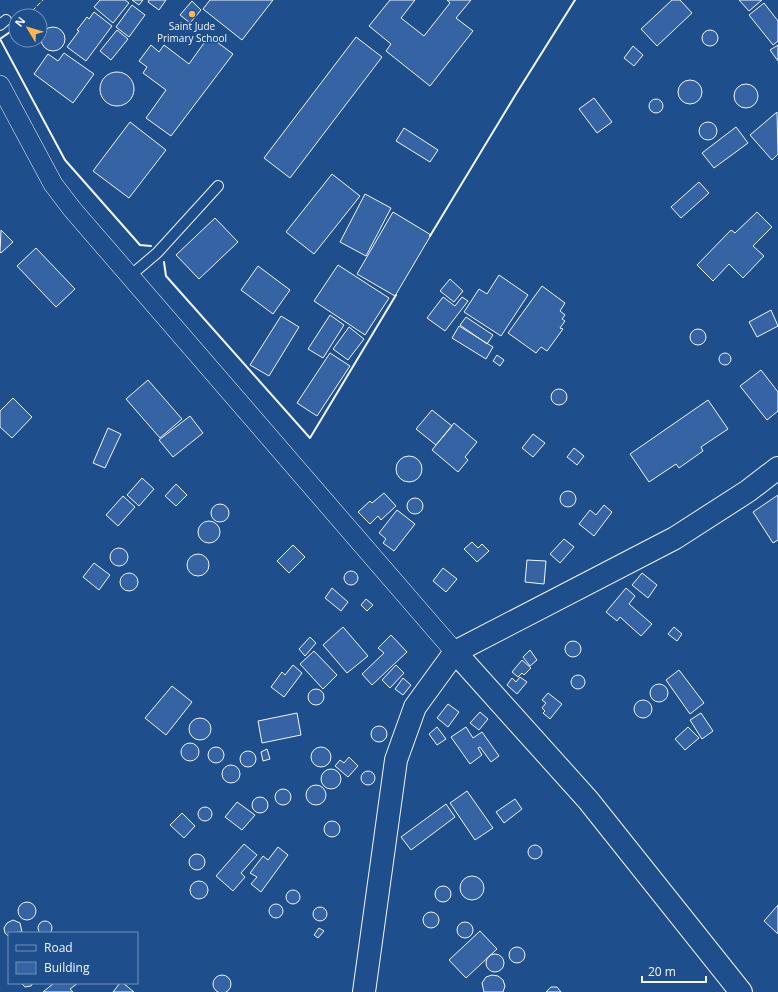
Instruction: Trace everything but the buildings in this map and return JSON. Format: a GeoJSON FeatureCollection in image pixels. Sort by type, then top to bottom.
{"type":"FeatureCollection","features":[{"type":"Feature","properties":{"kind":"street"},"geometry":{"type":"LineString","coordinates":[[0,85],[53,184],[72,209],[455,652],[588,800],[741,992]]}},
{"type":"Feature","properties":{"kind":"street"},"geometry":{"type":"LineString","coordinates":[[364,992],[396,760],[415,707],[455,652],[675,538],[748,491],[778,468]]}},
{"type":"Feature","properties":{"kind":"lane"},"geometry":{"type":"LineString","coordinates":[[130,276],[157,253],[218,186]]}},
{"type":"Feature","properties":{"kind":"fence"},"geometry":{"type":"LineString","coordinates":[[35,8],[43,0]]}},
{"type":"Feature","properties":{"kind":"wall"},"geometry":{"type":"LineString","coordinates":[[430,236],[575,0]]}},
{"type":"Feature","properties":{"kind":"wall"},"geometry":{"type":"LineString","coordinates":[[8,33],[0,39],[65,160],[140,245],[151,246]]}},
{"type":"Feature","properties":{"kind":"wall"},"geometry":{"type":"LineString","coordinates":[[164,262],[166,276],[310,438],[396,295]]}},
{"type":"Feature","properties":{"kind":"place","name":"Saint Jude Primary School"},"geometry":{"type":"Point","coordinates":[192,14]}}]}
